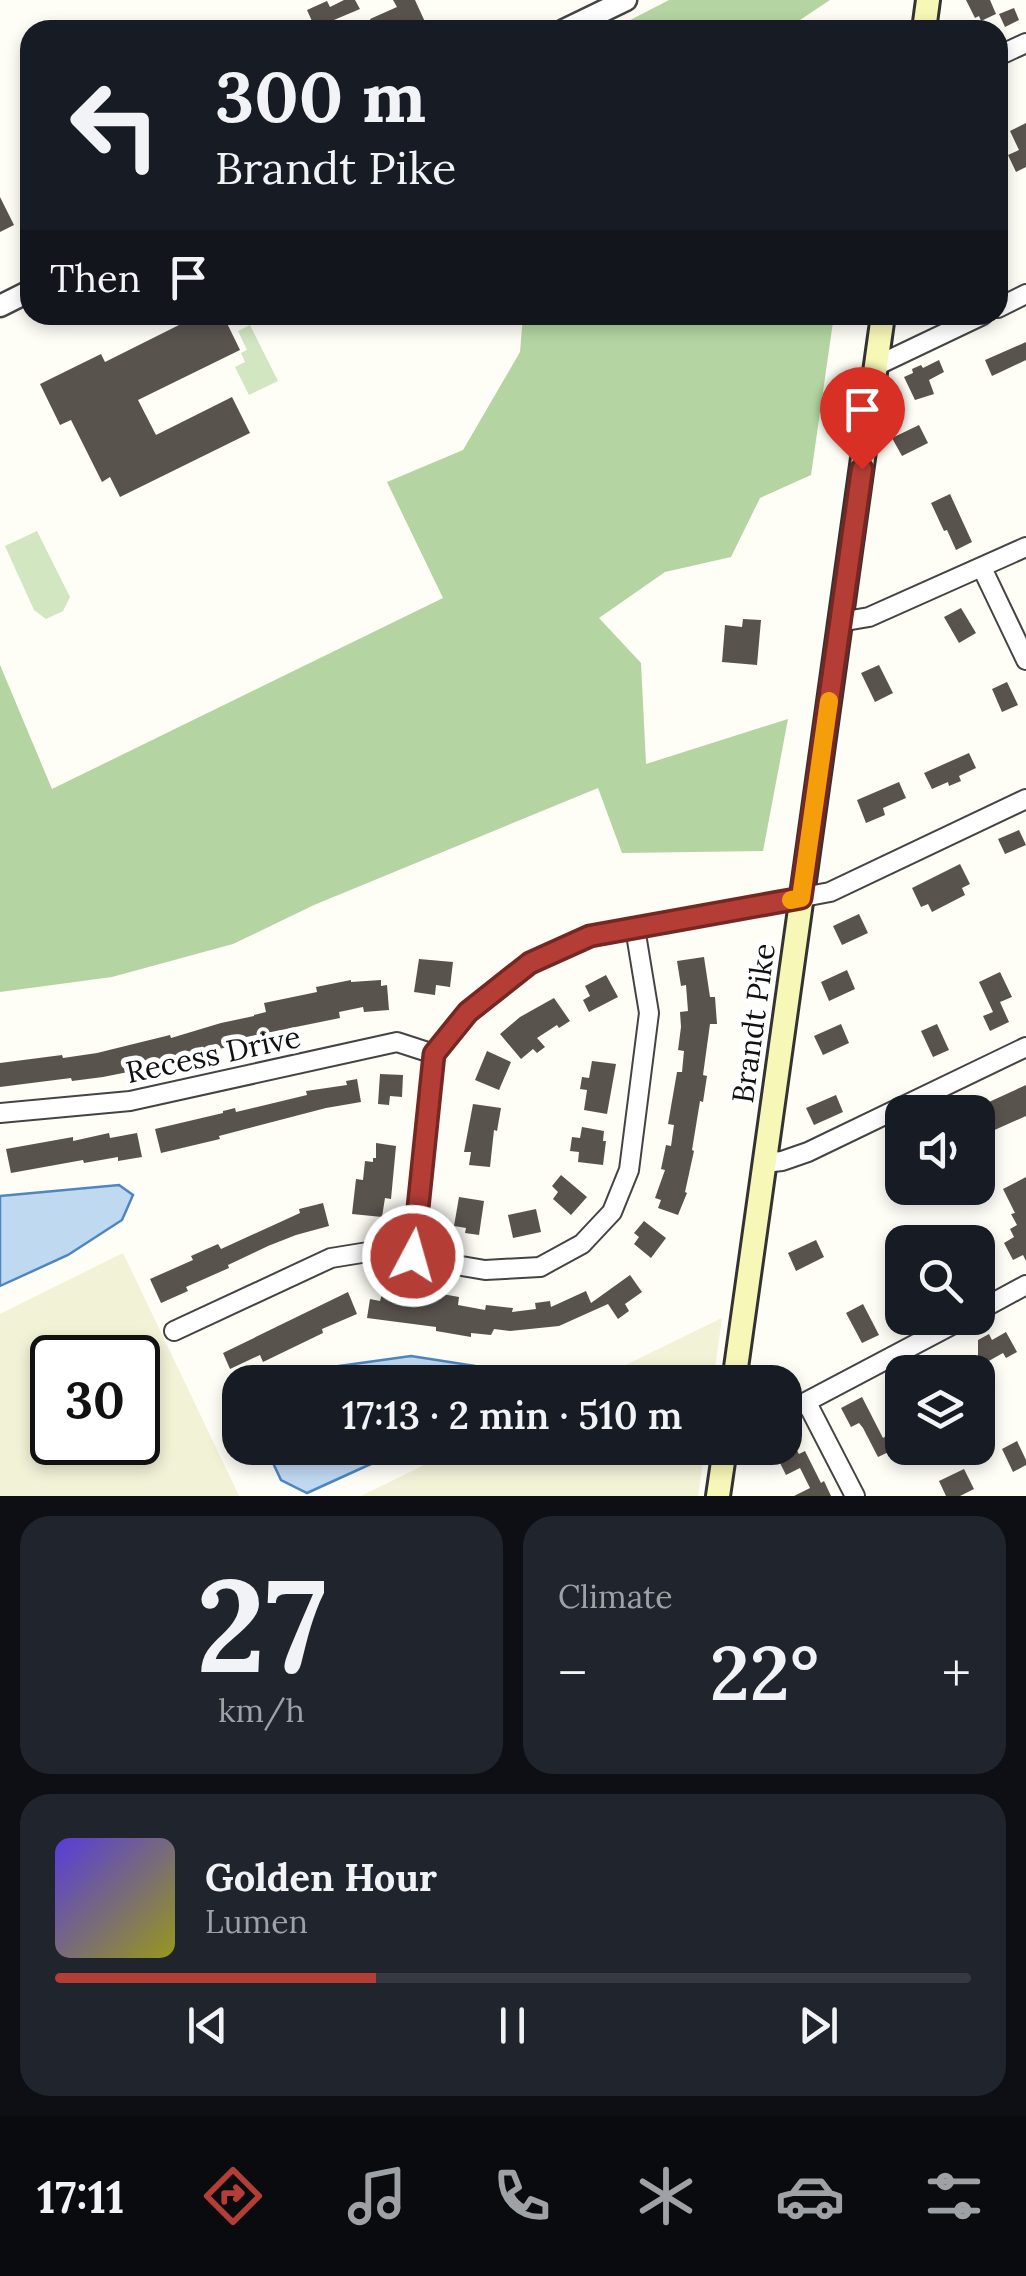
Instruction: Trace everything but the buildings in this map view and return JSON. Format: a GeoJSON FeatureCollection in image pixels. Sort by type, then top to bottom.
{"type":"FeatureCollection","features":[{"type":"Feature","properties":{"kind":"main road","name":"Brandt Pike"},"geometry":{"type":"LineString","coordinates":[[736,1365],[882,325]]}},
{"type":"Feature","properties":{"kind":"main road"},"geometry":{"type":"LineString","coordinates":[[718,1496],[723,1465]]}},
{"type":"Feature","properties":{"kind":"street"},"geometry":{"type":"LineString","coordinates":[[585,20],[626,0]]}},
{"type":"Feature","properties":{"kind":"street"},"geometry":{"type":"LineString","coordinates":[[1022,45],[1026,66]]}},
{"type":"Feature","properties":{"kind":"street"},"geometry":{"type":"LineString","coordinates":[[876,366],[962,325]]}},
{"type":"Feature","properties":{"kind":"street"},"geometry":{"type":"LineString","coordinates":[[840,622],[869,618],[1026,548]]}},
{"type":"Feature","properties":{"kind":"street"},"geometry":{"type":"LineString","coordinates":[[982,568],[1026,660]]}},
{"type":"Feature","properties":{"kind":"street"},"geometry":{"type":"LineString","coordinates":[[413,1256],[434,1054],[468,1012],[530,963],[590,936],[830,892],[1026,799]]}},
{"type":"Feature","properties":{"kind":"street"},"geometry":{"type":"LineString","coordinates":[[174,1332],[331,1258],[374,1251],[485,1270],[540,1267],[582,1244],[612,1212],[629,1170],[649,1013],[636,928]]}},
{"type":"Feature","properties":{"kind":"street","name":"Recess Drive"},"geometry":{"type":"LineString","coordinates":[[0,1113],[130,1101],[397,1042],[434,1054]]}},
{"type":"Feature","properties":{"kind":"street"},"geometry":{"type":"LineString","coordinates":[[764,1164],[808,1152],[1026,1047]]}},
{"type":"Feature","properties":{"kind":"street"},"geometry":{"type":"LineString","coordinates":[[995,1302],[1026,1285]]}},
{"type":"Feature","properties":{"kind":"street"},"geometry":{"type":"LineString","coordinates":[[802,1405],[933,1335]]}},
{"type":"Feature","properties":{"kind":"street"},"geometry":{"type":"LineString","coordinates":[[807,1403],[855,1496]]}},
{"type":"Feature","properties":{"kind":"green space"},"geometry":{"type":"Polygon","coordinates":[[[669,0],[830,0],[800,20],[630,20],[669,0]]]}},
{"type":"Feature","properties":{"kind":"green space"},"geometry":{"type":"Polygon","coordinates":[[[250,325],[278,381],[249,395],[235,367],[245,362],[241,353],[247,350],[238,331],[250,325]]]}},
{"type":"Feature","properties":{"kind":"green space"},"geometry":{"type":"Polygon","coordinates":[[[522,325],[833,325],[811,475],[760,498],[731,557],[665,572],[599,618],[641,663],[646,764],[788,719],[763,851],[622,853],[598,788],[314,905],[233,944],[112,977],[0,992],[0,665],[52,789],[443,598],[387,482],[463,450],[520,352],[522,325]]]}},
{"type":"Feature","properties":{"kind":"green space"},"geometry":{"type":"Polygon","coordinates":[[[37,531],[70,597],[63,611],[46,619],[34,610],[5,546],[37,531]]]}},
{"type":"Feature","properties":{"kind":"green space"},"geometry":{"type":"Polygon","coordinates":[[[123,1253],[239,1496],[0,1496],[0,1314],[123,1253]]]}},
{"type":"Feature","properties":{"kind":"green space"},"geometry":{"type":"Polygon","coordinates":[[[722,1318],[715,1365],[626,1365],[722,1318]]]}},
{"type":"Feature","properties":{"kind":"green space"},"geometry":{"type":"Polygon","coordinates":[[[424,1465],[703,1465],[698,1496],[361,1496],[424,1465]]]}},
{"type":"Feature","properties":{"kind":"water"},"geometry":{"type":"Polygon","coordinates":[[[119,1185],[133,1195],[122,1220],[68,1255],[0,1286],[0,1196],[119,1185]]]}},
{"type":"Feature","properties":{"kind":"water"},"geometry":{"type":"Polygon","coordinates":[[[411,1356],[469,1365],[346,1365],[411,1356]]]}},
{"type":"Feature","properties":{"kind":"water"},"geometry":{"type":"Polygon","coordinates":[[[274,1465],[369,1465],[307,1493],[281,1480],[274,1465]]]}},
{"type":"Feature","properties":{"kind":"slow traffic"},"geometry":{"type":"LineString","coordinates":[[791,900],[801,898],[829,701]]}},
{"type":"Feature","properties":{"kind":"route"},"geometry":{"type":"LineString","coordinates":[[413,1256],[434,1054],[468,1012],[530,963],[590,936],[801,898],[862,469]]}}]}
